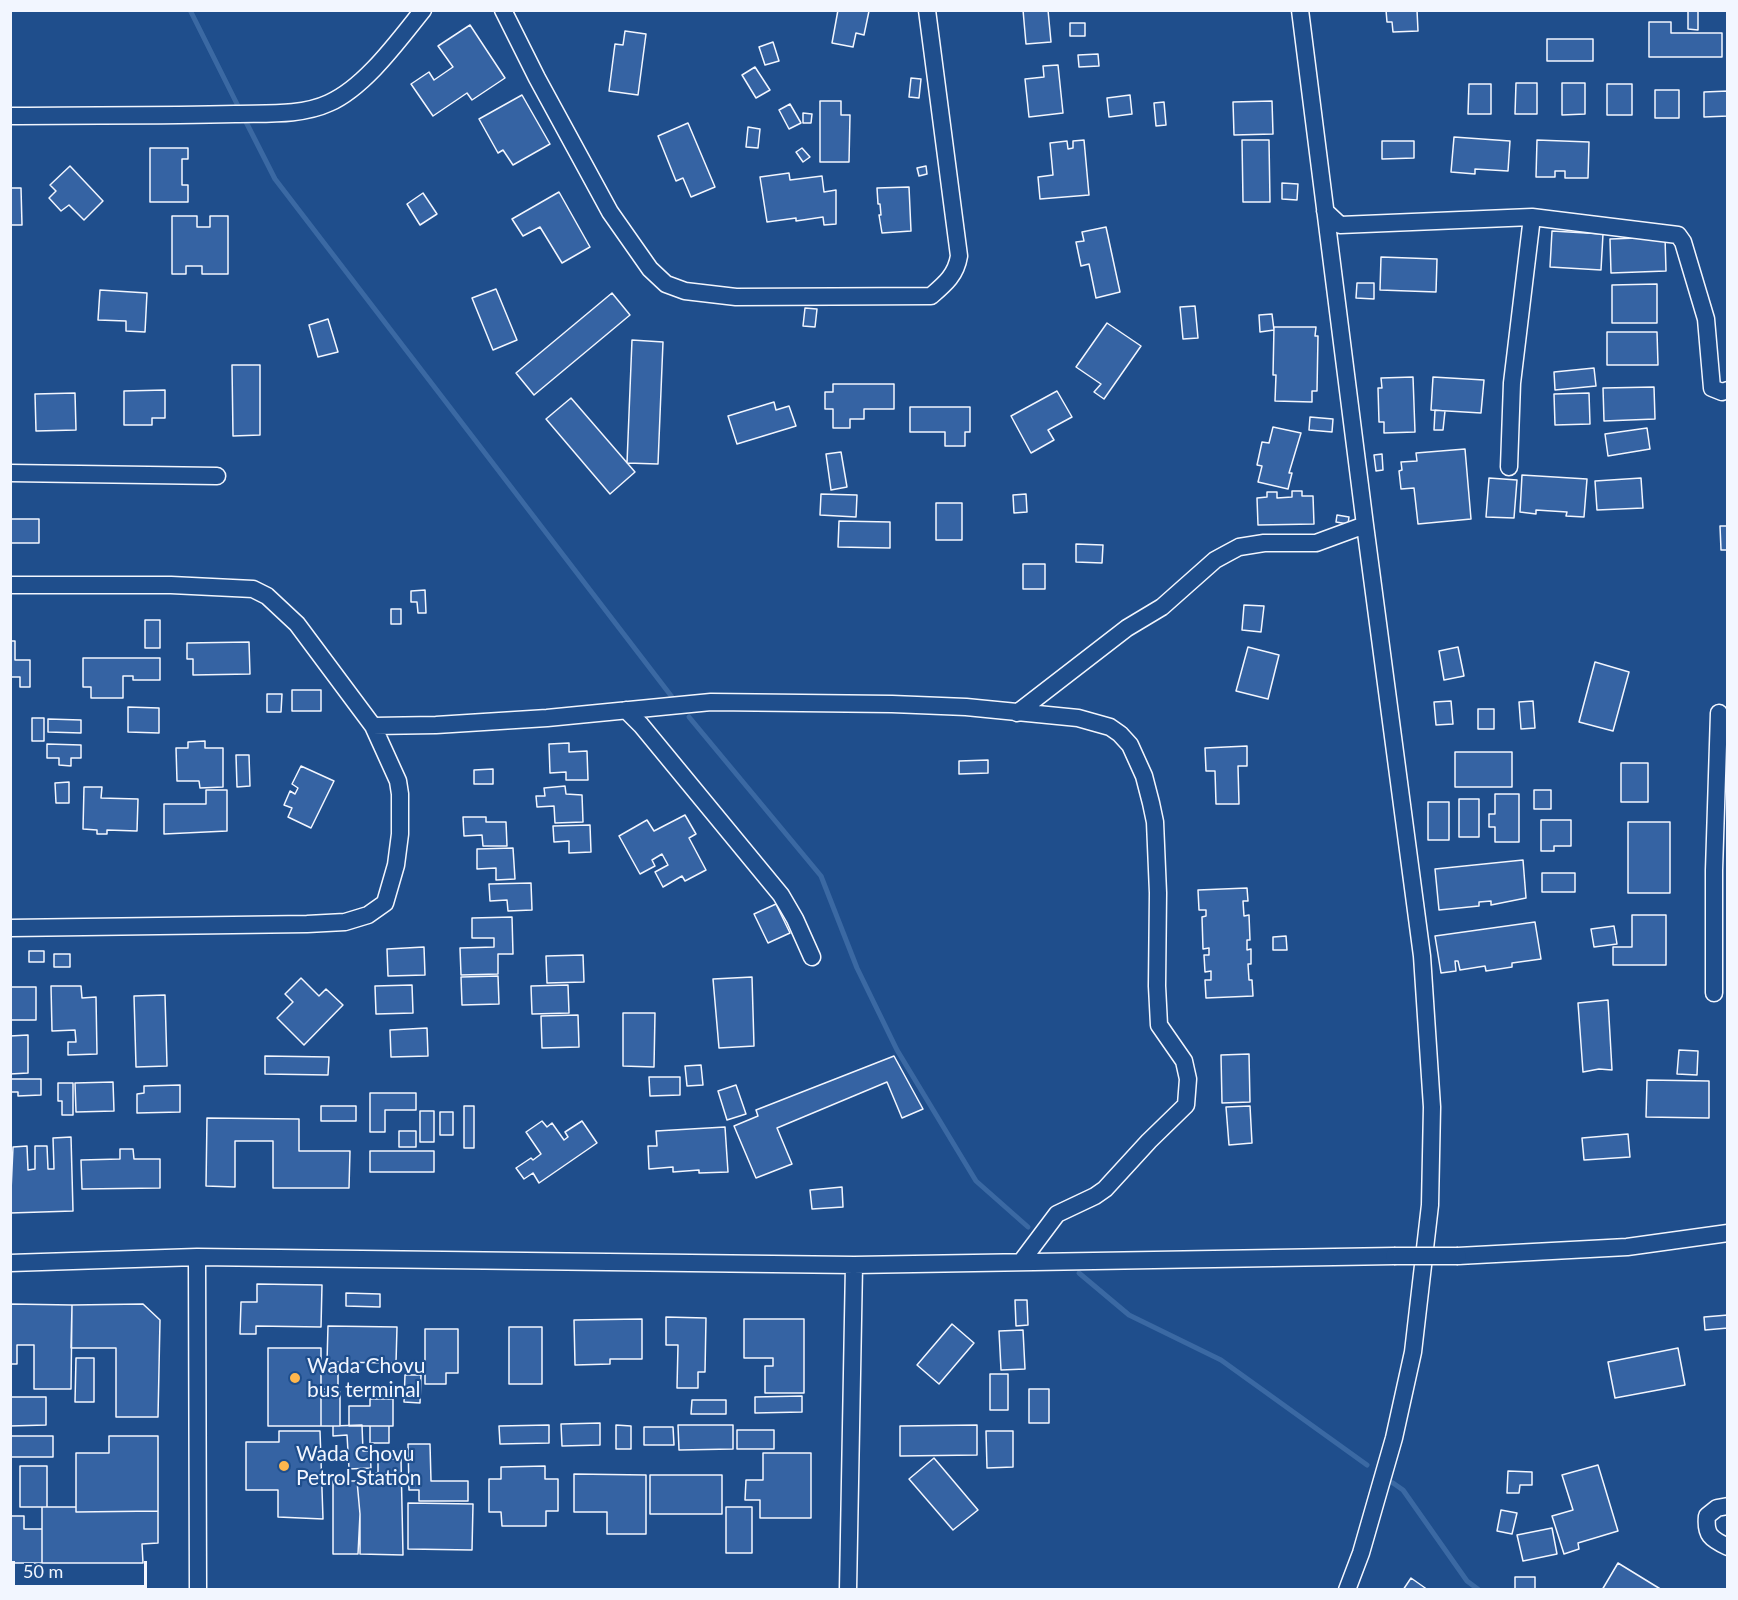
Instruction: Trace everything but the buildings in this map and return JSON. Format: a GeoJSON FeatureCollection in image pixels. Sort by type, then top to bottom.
{"type":"FeatureCollection","features":[{"type":"Feature","properties":{"kind":"street"},"geometry":{"type":"LineString","coordinates":[[10,116],[233,114],[316,108],[331,103],[343,95],[379,64],[423,10]]}},
{"type":"Feature","properties":{"kind":"street"},"geometry":{"type":"LineString","coordinates":[[503,10],[610,212],[650,269],[666,284],[685,291],[736,297],[931,296],[950,279],[957,268],[959,255],[927,10]]}},
{"type":"Feature","properties":{"kind":"street"},"geometry":{"type":"LineString","coordinates":[[1300,10],[1422,956],[1432,1107],[1430,1205],[1413,1352],[1394,1438],[1361,1553],[1347,1590]]}},
{"type":"Feature","properties":{"kind":"street"},"geometry":{"type":"LineString","coordinates":[[1325,210],[1340,225],[1532,217],[1678,235],[1683,242],[1706,319],[1712,388],[1722,392],[1728,390]]}},
{"type":"Feature","properties":{"kind":"street"},"geometry":{"type":"LineString","coordinates":[[1509,467],[1512,383],[1532,217]]}},
{"type":"Feature","properties":{"kind":"street"},"geometry":{"type":"LineString","coordinates":[[10,472],[217,476]]}},
{"type":"Feature","properties":{"kind":"street"},"geometry":{"type":"LineString","coordinates":[[1017,713],[1127,628],[1162,607],[1215,560],[1226,554],[1239,547],[1264,543],[1316,543],[1365,525]]}},
{"type":"Feature","properties":{"kind":"street"},"geometry":{"type":"LineString","coordinates":[[10,585],[171,585],[253,589],[267,596],[297,624],[373,726],[398,781],[400,794],[400,834],[396,865],[385,903],[368,915],[345,922],[307,924],[10,928]]}},
{"type":"Feature","properties":{"kind":"street"},"geometry":{"type":"LineString","coordinates":[[373,726],[436,725],[711,702],[892,704],[1044,713],[1078,718],[1110,727],[1120,734],[1130,745],[1144,776],[1155,822],[1159,1025],[1184,1061],[1188,1079],[1186,1105],[1149,1140],[1105,1188],[1095,1196],[1057,1214],[1021,1262]]}},
{"type":"Feature","properties":{"kind":"street"},"geometry":{"type":"LineString","coordinates":[[626,710],[641,725],[781,895],[812,957]]}},
{"type":"Feature","properties":{"kind":"street"},"geometry":{"type":"LineString","coordinates":[[1714,993],[1721,870],[1719,713]]}},
{"type":"Feature","properties":{"kind":"street"},"geometry":{"type":"LineString","coordinates":[[10,1263],[197,1257],[854,1265],[1458,1256],[1627,1247],[1728,1233]]}},
{"type":"Feature","properties":{"kind":"street"},"geometry":{"type":"LineString","coordinates":[[197,1257],[198,1590]]}},
{"type":"Feature","properties":{"kind":"street"},"geometry":{"type":"LineString","coordinates":[[848,1590],[854,1265]]}},
{"type":"Feature","properties":{"kind":"street"},"geometry":{"type":"LineString","coordinates":[[1728,1506],[1717,1508],[1707,1516],[1706,1526],[1707,1533],[1715,1541],[1728,1546]]}},
{"type":"Feature","properties":{"kind":"waterway"},"geometry":{"type":"LineString","coordinates":[[190,10],[240,110]]}},
{"type":"Feature","properties":{"kind":"waterway"},"geometry":{"type":"LineString","coordinates":[[244,118],[275,179],[672,697]]}},
{"type":"Feature","properties":{"kind":"waterway"},"geometry":{"type":"LineString","coordinates":[[689,717],[821,876],[857,968],[897,1050],[976,1181],[1028,1227]]}},
{"type":"Feature","properties":{"kind":"waterway"},"geometry":{"type":"LineString","coordinates":[[1079,1273],[1129,1315],[1221,1360],[1367,1465]]}},
{"type":"Feature","properties":{"kind":"waterway"},"geometry":{"type":"LineString","coordinates":[[1393,1483],[1403,1490],[1467,1581],[1479,1590]]}},
{"type":"Feature","properties":{"kind":"place","name":"Wada Chovu bus terminal"},"geometry":{"type":"Point","coordinates":[295,1378]}},
{"type":"Feature","properties":{"kind":"place","name":"Wada Chovu Petrol Station"},"geometry":{"type":"Point","coordinates":[284,1466]}}]}
